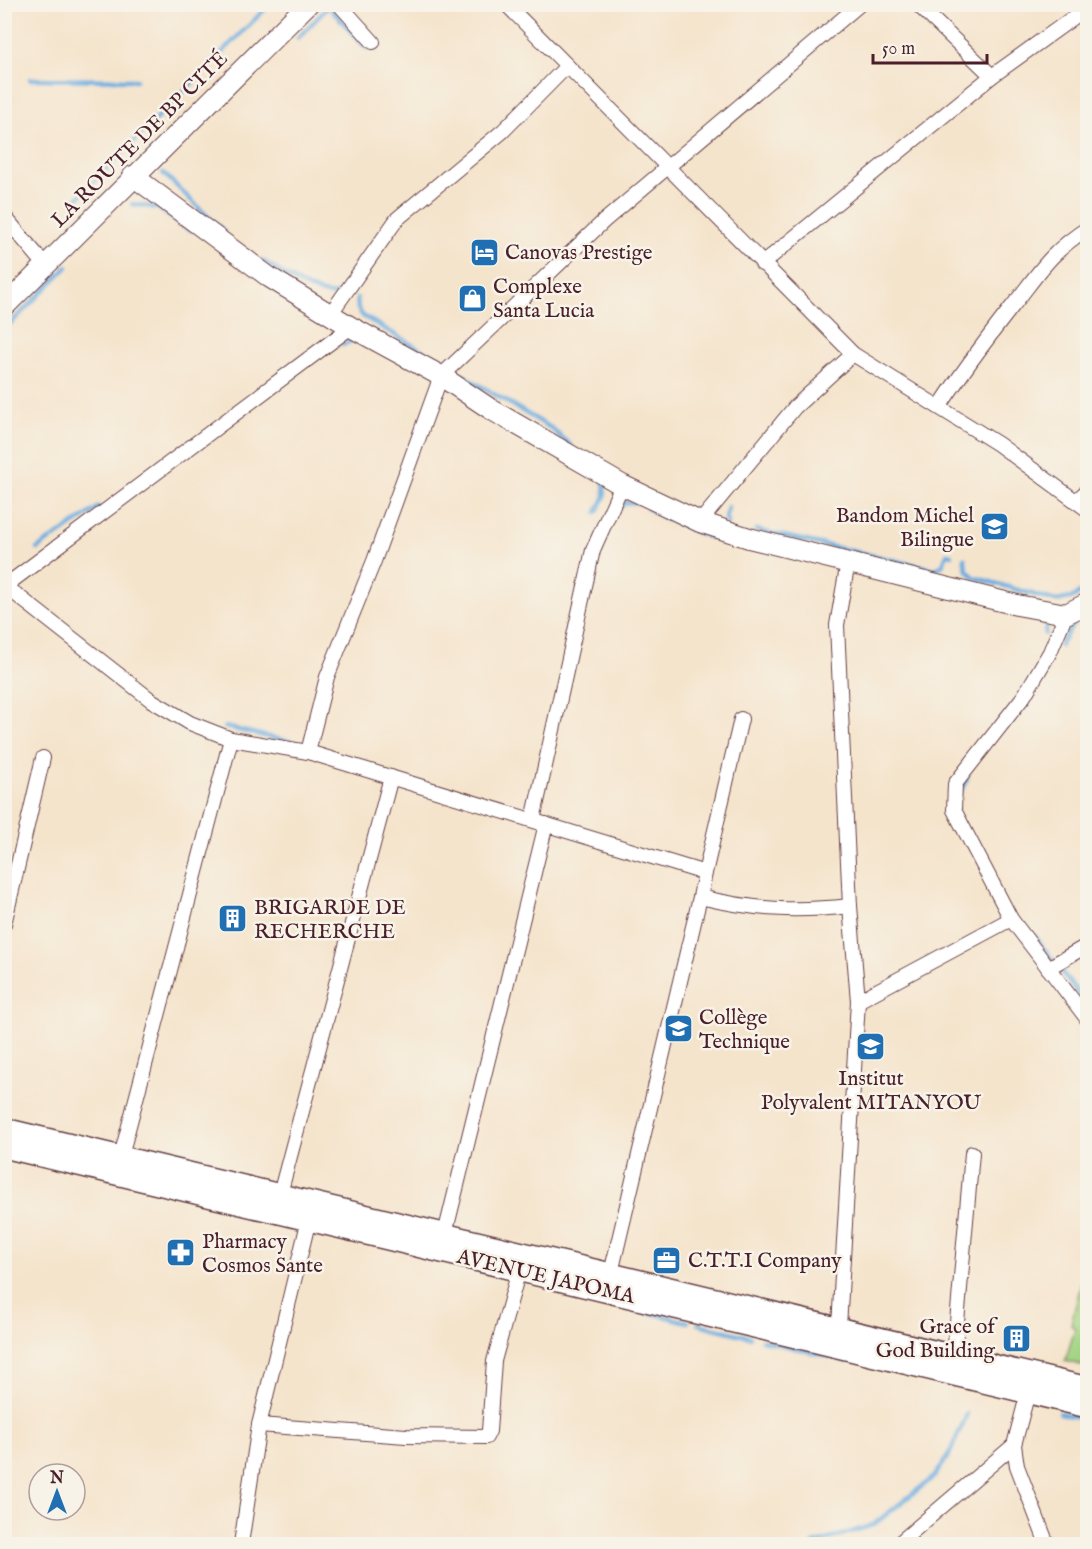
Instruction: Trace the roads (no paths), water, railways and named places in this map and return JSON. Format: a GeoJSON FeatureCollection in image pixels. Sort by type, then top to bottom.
{"type":"FeatureCollection","features":[{"type":"Feature","properties":{"kind":"main road","name":"AVENUE JAPOMA"},"geometry":{"type":"LineString","coordinates":[[4,1129],[280,1194],[443,1242],[519,1270],[1030,1383],[1088,1388]]}},
{"type":"Feature","properties":{"kind":"main road","name":"AVENUE JAPOMA"},"geometry":{"type":"LineString","coordinates":[[4,1147],[309,1219],[611,1273],[839,1327],[954,1356],[1088,1407]]}},
{"type":"Feature","properties":{"kind":"street","name":"LA ROUTE DE BP CITÉ"},"geometry":{"type":"LineString","coordinates":[[4,307],[308,4]]}},
{"type":"Feature","properties":{"kind":"street"},"geometry":{"type":"LineString","coordinates":[[339,4],[373,42]]}},
{"type":"Feature","properties":{"kind":"street"},"geometry":{"type":"LineString","coordinates":[[506,4],[853,354],[940,406],[1021,459],[1088,510]]}},
{"type":"Feature","properties":{"kind":"street"},"geometry":{"type":"LineString","coordinates":[[308,752],[327,677],[374,561],[441,375],[604,221],[860,4]]}},
{"type":"Feature","properties":{"kind":"street"},"geometry":{"type":"LineString","coordinates":[[917,4],[992,76]]}},
{"type":"Feature","properties":{"kind":"street"},"geometry":{"type":"LineString","coordinates":[[762,264],[992,76],[1088,7]]}},
{"type":"Feature","properties":{"kind":"street"},"geometry":{"type":"LineString","coordinates":[[331,313],[397,219],[503,131],[566,67]]}},
{"type":"Feature","properties":{"kind":"street"},"geometry":{"type":"LineString","coordinates":[[134,176],[269,277],[351,327],[441,375],[492,410],[621,485],[700,522],[749,538],[1017,605],[1066,614],[1088,603]]}},
{"type":"Feature","properties":{"kind":"street"},"geometry":{"type":"LineString","coordinates":[[4,216],[46,266]]}},
{"type":"Feature","properties":{"kind":"street"},"geometry":{"type":"LineString","coordinates":[[940,406],[980,346],[1044,265],[1063,244],[1088,228]]}},
{"type":"Feature","properties":{"kind":"street"},"geometry":{"type":"LineString","coordinates":[[351,327],[5,585],[151,700],[190,723],[231,739],[308,752],[705,873]]}},
{"type":"Feature","properties":{"kind":"street"},"geometry":{"type":"LineString","coordinates":[[700,522],[795,407],[853,354]]}},
{"type":"Feature","properties":{"kind":"street"},"geometry":{"type":"LineString","coordinates":[[443,1242],[539,822],[593,550],[621,485]]}},
{"type":"Feature","properties":{"kind":"street"},"geometry":{"type":"LineString","coordinates":[[1076,501],[1088,490]]}},
{"type":"Feature","properties":{"kind":"street"},"geometry":{"type":"LineString","coordinates":[[839,1327],[858,1001],[850,906],[837,625],[848,562]]}},
{"type":"Feature","properties":{"kind":"street"},"geometry":{"type":"LineString","coordinates":[[1066,614],[1040,671],[1024,696],[955,784],[953,795],[954,810],[1011,919],[1088,1020]]}},
{"type":"Feature","properties":{"kind":"street"},"geometry":{"type":"LineString","coordinates":[[611,1273],[741,720]]}},
{"type":"Feature","properties":{"kind":"street"},"geometry":{"type":"LineString","coordinates":[[121,1156],[231,739]]}},
{"type":"Feature","properties":{"kind":"street"},"geometry":{"type":"LineString","coordinates":[[4,924],[43,758]]}},
{"type":"Feature","properties":{"kind":"street"},"geometry":{"type":"LineString","coordinates":[[280,1194],[391,777]]}},
{"type":"Feature","properties":{"kind":"street"},"geometry":{"type":"LineString","coordinates":[[700,897],[741,907],[772,910],[803,911],[850,906]]}},
{"type":"Feature","properties":{"kind":"street"},"geometry":{"type":"LineString","coordinates":[[858,1001],[1011,919]]}},
{"type":"Feature","properties":{"kind":"street"},"geometry":{"type":"LineString","coordinates":[[1048,968],[1088,945]]}},
{"type":"Feature","properties":{"kind":"street"},"geometry":{"type":"LineString","coordinates":[[954,1356],[972,1153]]}},
{"type":"Feature","properties":{"kind":"street"},"geometry":{"type":"LineString","coordinates":[[241,1545],[259,1425],[309,1219]]}},
{"type":"Feature","properties":{"kind":"street"},"geometry":{"type":"LineString","coordinates":[[259,1425],[406,1436],[486,1437],[489,1431],[495,1361],[519,1270]]}},
{"type":"Feature","properties":{"kind":"street"},"geometry":{"type":"LineString","coordinates":[[1030,1383],[1014,1445],[1017,1466],[1047,1545]]}},
{"type":"Feature","properties":{"kind":"street"},"geometry":{"type":"LineString","coordinates":[[898,1545],[1014,1445]]}},
{"type":"Feature","properties":{"kind":"waterway"},"geometry":{"type":"LineString","coordinates":[[76,200],[270,4]]}},
{"type":"Feature","properties":{"kind":"waterway"},"geometry":{"type":"LineString","coordinates":[[298,38],[331,4]]}},
{"type":"Feature","properties":{"kind":"waterway"},"geometry":{"type":"LineString","coordinates":[[332,10],[366,48]]}},
{"type":"Feature","properties":{"kind":"waterway"},"geometry":{"type":"LineString","coordinates":[[30,79],[136,80]]}},
{"type":"Feature","properties":{"kind":"waterway"},"geometry":{"type":"LineString","coordinates":[[163,173],[224,232]]}},
{"type":"Feature","properties":{"kind":"waterway"},"geometry":{"type":"LineString","coordinates":[[132,204],[158,208],[189,230]]}},
{"type":"Feature","properties":{"kind":"waterway"},"geometry":{"type":"LineString","coordinates":[[262,260],[312,289],[332,295],[340,293]]}},
{"type":"Feature","properties":{"kind":"waterway"},"geometry":{"type":"LineString","coordinates":[[4,330],[67,267]]}},
{"type":"Feature","properties":{"kind":"waterway"},"geometry":{"type":"LineString","coordinates":[[357,298],[358,309],[363,316],[448,366]]}},
{"type":"Feature","properties":{"kind":"waterway"},"geometry":{"type":"LineString","coordinates":[[343,345],[357,338]]}},
{"type":"Feature","properties":{"kind":"waterway"},"geometry":{"type":"LineString","coordinates":[[462,375],[551,428],[570,445]]}},
{"type":"Feature","properties":{"kind":"waterway"},"geometry":{"type":"LineString","coordinates":[[597,512],[605,496],[604,483]]}},
{"type":"Feature","properties":{"kind":"waterway"},"geometry":{"type":"LineString","coordinates":[[617,510],[625,503],[638,502]]}},
{"type":"Feature","properties":{"kind":"waterway"},"geometry":{"type":"LineString","coordinates":[[55,537],[99,507]]}},
{"type":"Feature","properties":{"kind":"waterway"},"geometry":{"type":"LineString","coordinates":[[728,507],[725,519],[728,523]]}},
{"type":"Feature","properties":{"kind":"waterway"},"geometry":{"type":"LineString","coordinates":[[648,508],[669,520]]}},
{"type":"Feature","properties":{"kind":"waterway"},"geometry":{"type":"LineString","coordinates":[[672,521],[706,536],[737,544]]}},
{"type":"Feature","properties":{"kind":"waterway"},"geometry":{"type":"LineString","coordinates":[[756,530],[934,569],[942,566],[947,554],[952,555]]}},
{"type":"Feature","properties":{"kind":"waterway"},"geometry":{"type":"LineString","coordinates":[[37,549],[51,539]]}},
{"type":"Feature","properties":{"kind":"waterway"},"geometry":{"type":"LineString","coordinates":[[964,558],[967,570],[974,577],[1056,601],[1071,598],[1088,589]]}},
{"type":"Feature","properties":{"kind":"waterway"},"geometry":{"type":"LineString","coordinates":[[1039,616],[1046,625],[1045,634]]}},
{"type":"Feature","properties":{"kind":"waterway"},"geometry":{"type":"LineString","coordinates":[[1060,645],[1078,616]]}},
{"type":"Feature","properties":{"kind":"waterway"},"geometry":{"type":"LineString","coordinates":[[225,727],[296,743]]}},
{"type":"Feature","properties":{"kind":"waterway"},"geometry":{"type":"LineString","coordinates":[[960,792],[967,779]]}},
{"type":"Feature","properties":{"kind":"waterway"},"geometry":{"type":"LineString","coordinates":[[1034,935],[1054,962]]}},
{"type":"Feature","properties":{"kind":"waterway"},"geometry":{"type":"LineString","coordinates":[[1060,970],[1088,1006]]}},
{"type":"Feature","properties":{"kind":"waterway"},"geometry":{"type":"LineString","coordinates":[[646,1312],[688,1322]]}},
{"type":"Feature","properties":{"kind":"waterway"},"geometry":{"type":"LineString","coordinates":[[698,1324],[750,1337]]}},
{"type":"Feature","properties":{"kind":"waterway"},"geometry":{"type":"LineString","coordinates":[[762,1340],[848,1361]]}},
{"type":"Feature","properties":{"kind":"waterway"},"geometry":{"type":"LineString","coordinates":[[1060,1413],[1088,1420]]}},
{"type":"Feature","properties":{"kind":"waterway"},"geometry":{"type":"LineString","coordinates":[[814,1544],[873,1525],[934,1477],[949,1455],[967,1414]]}},
{"type":"Feature","properties":{"kind":"place","name":"Canovas Prestige"},"geometry":{"type":"Point","coordinates":[484,252]}},
{"type":"Feature","properties":{"kind":"place","name":"Complexe Santa Lucia"},"geometry":{"type":"Point","coordinates":[472,298]}},
{"type":"Feature","properties":{"kind":"place","name":"Bandom Michel Bilingue"},"geometry":{"type":"Point","coordinates":[995,527]}},
{"type":"Feature","properties":{"kind":"place","name":"BRIGARDE DE RECHERCHE"},"geometry":{"type":"Point","coordinates":[233,919]}},
{"type":"Feature","properties":{"kind":"place","name":"Collège Technique"},"geometry":{"type":"Point","coordinates":[678,1029]}},
{"type":"Feature","properties":{"kind":"place","name":"Institut Polyvalent MITANYOU"},"geometry":{"type":"Point","coordinates":[871,1047]}},
{"type":"Feature","properties":{"kind":"place","name":"Pharmacy Cosmos Sante"},"geometry":{"type":"Point","coordinates":[181,1253]}},
{"type":"Feature","properties":{"kind":"place","name":"C.T.T.I Company"},"geometry":{"type":"Point","coordinates":[667,1260]}},
{"type":"Feature","properties":{"kind":"place","name":"Grace of God Building"},"geometry":{"type":"Point","coordinates":[1016,1338]}}]}
